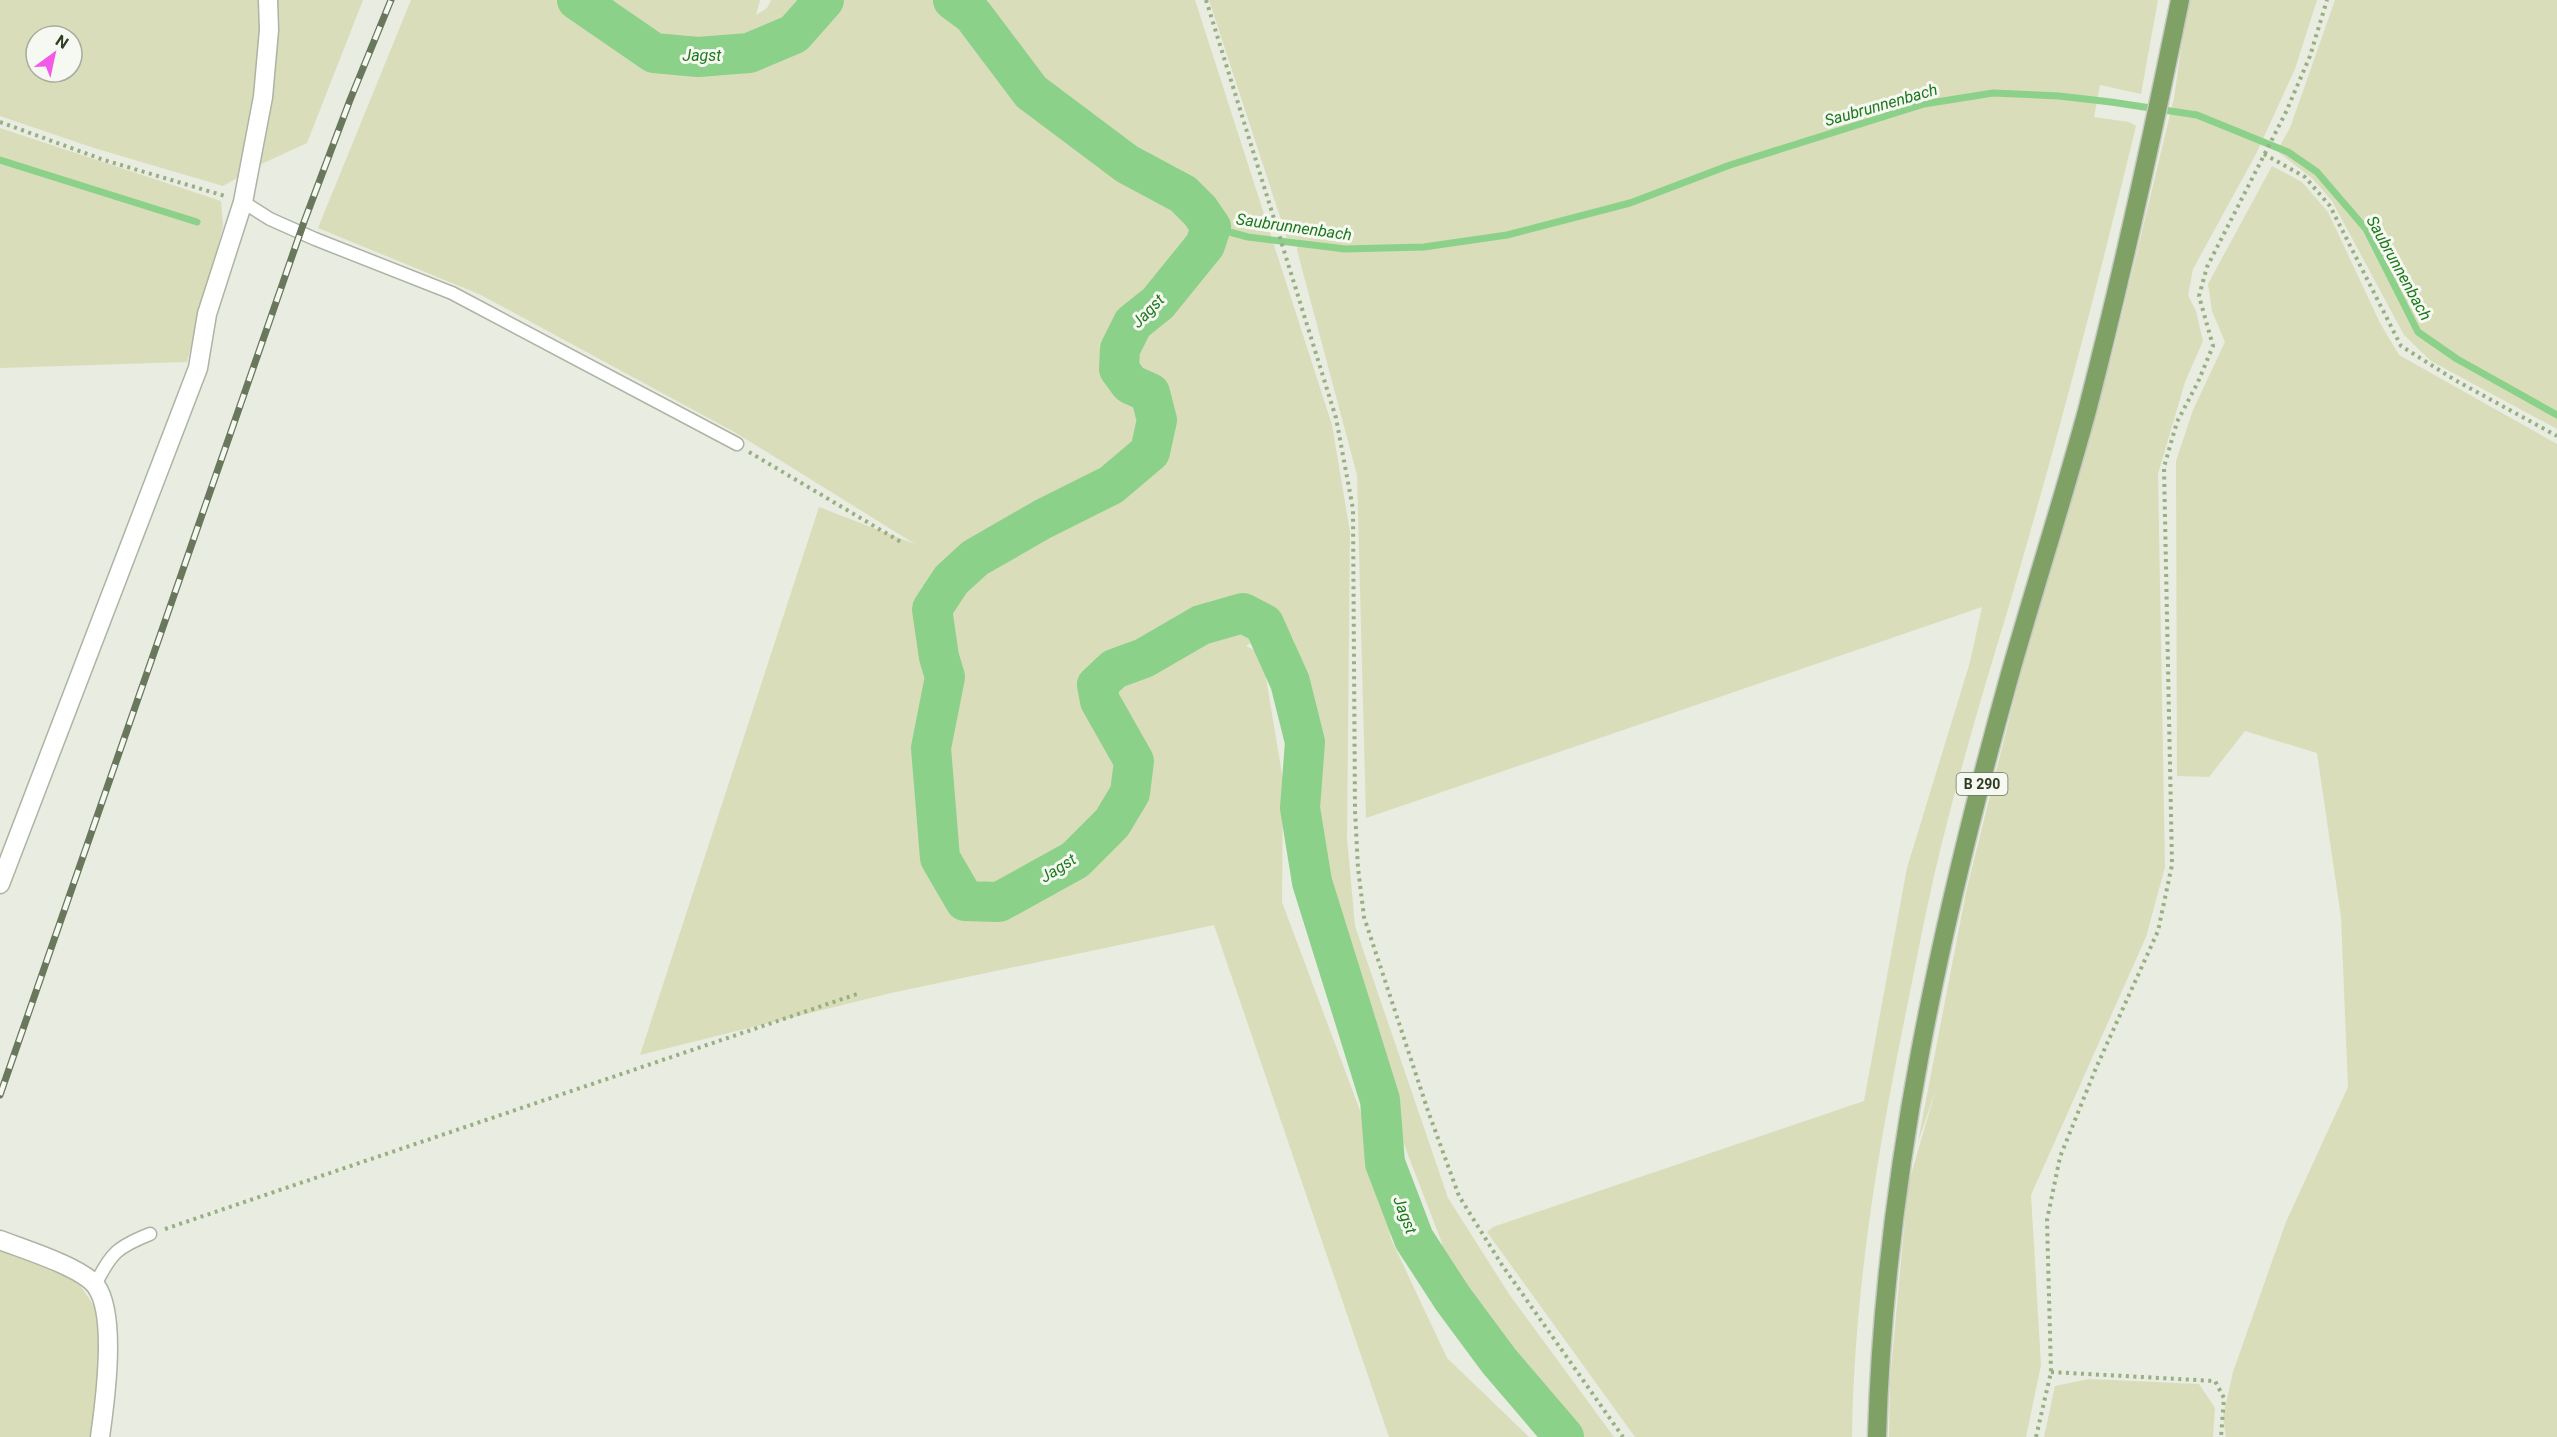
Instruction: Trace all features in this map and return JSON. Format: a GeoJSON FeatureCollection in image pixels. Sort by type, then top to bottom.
{"type":"FeatureCollection","features":[{"type":"Feature","properties":{"kind":"main road","name":"B 290"},"geometry":{"type":"LineString","coordinates":[[1876,1437],[1879,1358],[1900,1173],[1927,1018],[1960,868],[2010,676],[2086,412],[2132,226],[2180,0]]}},
{"type":"Feature","properties":{"kind":"street"},"geometry":{"type":"LineString","coordinates":[[0,885],[198,369],[207,314],[243,202],[263,97],[269,30],[268,0]]}},
{"type":"Feature","properties":{"kind":"street"},"geometry":{"type":"LineString","coordinates":[[0,1240],[73,1269],[95,1285],[103,1301],[106,1319],[108,1381],[100,1437]]}},
{"type":"Feature","properties":{"kind":"lane"},"geometry":{"type":"LineString","coordinates":[[243,202],[270,219],[306,235],[461,298],[737,444]]}},
{"type":"Feature","properties":{"kind":"lane"},"geometry":{"type":"LineString","coordinates":[[95,1285],[108,1259],[125,1244],[150,1234]]}},
{"type":"Feature","properties":{"kind":"path"},"geometry":{"type":"LineString","coordinates":[[1206,0],[1336,418],[1353,509],[1355,811],[1358,868],[1364,917],[1428,1112],[1459,1196],[1502,1265],[1623,1437]]}},
{"type":"Feature","properties":{"kind":"path"},"geometry":{"type":"LineString","coordinates":[[2036,1437],[2051,1372],[2048,1220],[2060,1157],[2096,1068],[2157,931],[2172,865],[2164,467],[2177,422],[2199,382],[2212,346],[2199,296],[2207,267],[2286,112],[2310,56],[2327,0]]}},
{"type":"Feature","properties":{"kind":"path"},"geometry":{"type":"LineString","coordinates":[[0,122],[104,160],[243,202]]}},
{"type":"Feature","properties":{"kind":"path"},"geometry":{"type":"LineString","coordinates":[[2264,154],[2305,177],[2330,206],[2401,346],[2455,380],[2557,435]]}},
{"type":"Feature","properties":{"kind":"path"},"geometry":{"type":"LineString","coordinates":[[737,444],[901,542]]}},
{"type":"Feature","properties":{"kind":"path"},"geometry":{"type":"LineString","coordinates":[[150,1234],[860,993]]}},
{"type":"Feature","properties":{"kind":"path"},"geometry":{"type":"LineString","coordinates":[[2051,1372],[2215,1381],[2224,1398],[2221,1437]]}},
{"type":"Feature","properties":{"kind":"green space"},"geometry":{"type":"Polygon","coordinates":[[[0,0],[261,0],[257,95],[237,178],[223,186],[94,148],[0,116],[0,0]]]}},
{"type":"Feature","properties":{"kind":"green space"},"geometry":{"type":"Polygon","coordinates":[[[278,0],[363,0],[307,143],[257,166],[275,78],[278,0]]]}},
{"type":"Feature","properties":{"kind":"green space"},"geometry":{"type":"Polygon","coordinates":[[[411,0],[760,0],[756,15],[767,8],[771,0],[1195,0],[1332,425],[1350,532],[1347,838],[1355,926],[1448,1198],[1509,1294],[1614,1437],[1584,1437],[1443,1271],[1442,1243],[1400,1134],[1364,1004],[1322,874],[1310,733],[1310,695],[1293,638],[1275,628],[1246,646],[1262,654],[1283,780],[1282,902],[1374,1148],[1391,1239],[1447,1358],[1529,1437],[1389,1437],[1214,925],[891,993],[640,1055],[819,507],[915,544],[736,433],[481,295],[318,228],[411,0]]]}},
{"type":"Feature","properties":{"kind":"green space"},"geometry":{"type":"Polygon","coordinates":[[[1209,0],[2158,0],[2141,94],[2100,85],[2094,117],[2129,122],[2136,126],[2059,429],[1978,709],[1930,894],[1894,1073],[1868,1228],[1857,1332],[1852,1437],[1635,1437],[1487,1232],[1493,1227],[1864,1101],[1907,868],[1970,662],[1982,607],[1366,818],[1357,475],[1297,250],[1298,239],[1287,238],[1209,0]]]}},
{"type":"Feature","properties":{"kind":"green space"},"geometry":{"type":"Polygon","coordinates":[[[2188,0],[2317,0],[2295,69],[2256,154],[2193,269],[2188,295],[2196,311],[2203,341],[2185,382],[2158,474],[2165,867],[2146,937],[2031,1195],[2041,1365],[2026,1437],[1889,1437],[1890,1381],[1908,1185],[1936,1089],[1918,1142],[1966,892],[2023,664],[2112,356],[2174,98],[2188,0]]]}},
{"type":"Feature","properties":{"kind":"green space"},"geometry":{"type":"Polygon","coordinates":[[[2335,0],[2557,0],[2557,429],[2431,361],[2404,335],[2332,201],[2312,178],[2277,151],[2290,128],[2335,0]]]}},
{"type":"Feature","properties":{"kind":"green space"},"geometry":{"type":"Polygon","coordinates":[[[0,128],[221,201],[223,227],[187,362],[0,368],[0,128]]]}},
{"type":"Feature","properties":{"kind":"green space"},"geometry":{"type":"Polygon","coordinates":[[[2272,166],[2302,182],[2328,212],[2380,323],[2399,355],[2557,444],[2557,1437],[2226,1437],[2223,1417],[2233,1372],[2286,1222],[2348,1087],[2341,917],[2317,753],[2245,731],[2209,777],[2177,776],[2176,461],[2193,410],[2225,342],[2212,311],[2208,284],[2272,166]]]}},
{"type":"Feature","properties":{"kind":"green space"},"geometry":{"type":"Polygon","coordinates":[[[0,1249],[47,1265],[79,1284],[103,1319],[92,1437],[0,1437],[0,1249]]]}},
{"type":"Feature","properties":{"kind":"green space"},"geometry":{"type":"Polygon","coordinates":[[[2089,1379],[2199,1384],[2215,1408],[2213,1437],[2044,1437],[2055,1386],[2089,1379]]]}},
{"type":"Feature","properties":{"kind":"waterway","name":"Jagst"},"geometry":{"type":"LineString","coordinates":[[577,0],[654,53],[698,57],[749,53],[794,34],[824,0]]}},
{"type":"Feature","properties":{"kind":"waterway","name":"Jagst"},"geometry":{"type":"LineString","coordinates":[[953,0],[973,15],[1031,92],[1127,164],[1183,194],[1200,211],[1211,227],[1205,245],[1158,303],[1133,323],[1120,349],[1119,369],[1130,384],[1150,393],[1157,420],[1150,452],[1111,485],[1043,519],[975,558],[951,580],[932,609],[939,657],[945,677],[931,748],[940,858],[965,901],[999,902],[1075,860],[1112,823],[1130,793],[1134,761],[1100,701],[1097,685],[1114,669],[1144,658],[1201,625],[1243,613],[1264,624],[1290,682],[1305,742],[1300,808],[1312,882],[1380,1100],[1385,1163],[1414,1239],[1453,1299],[1499,1361],[1564,1437]]}},
{"type":"Feature","properties":{"kind":"waterway","name":"Saubrunnenbach"},"geometry":{"type":"LineString","coordinates":[[1211,227],[1248,237],[1345,249],[1424,247],[1507,235],[1630,203],[1730,165],[1924,104],[1993,93],[2059,96],[2111,102],[2197,115],[2288,152],[2317,172],[2366,229],[2418,332],[2457,359],[2557,415]]}},
{"type":"Feature","properties":{"kind":"waterway"},"geometry":{"type":"LineString","coordinates":[[0,160],[197,222]]}},
{"type":"Feature","properties":{"kind":"railway"},"geometry":{"type":"LineString","coordinates":[[0,1095],[304,222],[391,0]]}}]}
